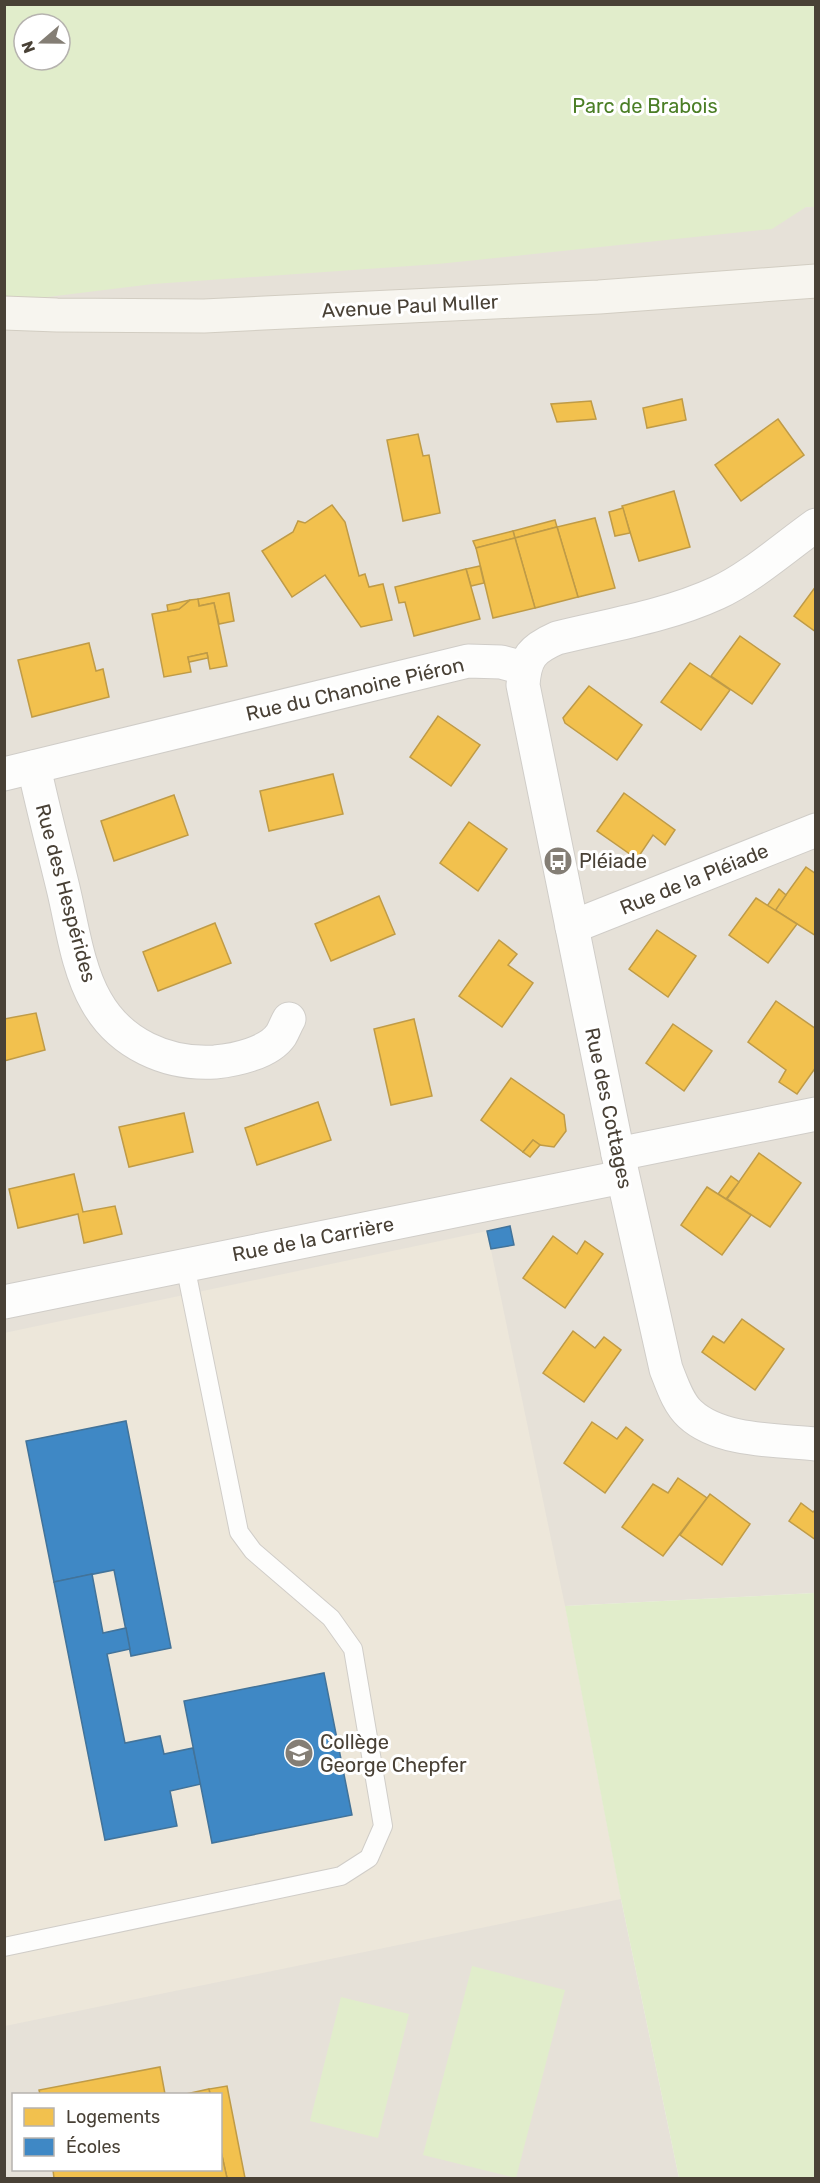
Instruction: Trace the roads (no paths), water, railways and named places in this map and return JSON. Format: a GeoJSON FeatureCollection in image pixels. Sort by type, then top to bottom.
{"type":"FeatureCollection","features":[{"type":"Feature","properties":{"kind":"main road","name":"Avenue Paul Muller"},"geometry":{"type":"LineString","coordinates":[[4,313],[204,316],[599,297],[816,281]]}},
{"type":"Feature","properties":{"kind":"street"},"geometry":{"type":"LineString","coordinates":[[524,668],[527,659],[535,650],[557,638],[679,608],[716,594],[732,586],[816,525]]}},
{"type":"Feature","properties":{"kind":"street","name":"Rue du Chanoine Piéron"},"geometry":{"type":"LineString","coordinates":[[19,771],[468,661],[501,662],[524,668]]}},
{"type":"Feature","properties":{"kind":"street","name":"Rue des Cottages"},"geometry":{"type":"LineString","coordinates":[[524,668],[523,685],[526,706],[620,1166],[666,1369],[677,1394],[689,1413],[706,1426],[727,1433],[816,1444]]}},
{"type":"Feature","properties":{"kind":"street","name":"Rue des Hespérides"},"geometry":{"type":"LineString","coordinates":[[19,771],[89,987],[97,1003],[123,1033],[145,1049],[169,1058],[201,1063],[221,1061],[266,1048],[280,1037],[289,1019]]}},
{"type":"Feature","properties":{"kind":"street","name":"Rue de la Pléiade"},"geometry":{"type":"LineString","coordinates":[[572,927],[816,830]]}},
{"type":"Feature","properties":{"kind":"street","name":"Rue de la Carrière"},"geometry":{"type":"LineString","coordinates":[[4,1302],[185,1265],[620,1166],[816,1114]]}},
{"type":"Feature","properties":{"kind":"lane"},"geometry":{"type":"LineString","coordinates":[[4,1947],[341,1876],[369,1857],[383,1826],[353,1649],[331,1618],[253,1551],[239,1532],[185,1265]]}},
{"type":"Feature","properties":{"kind":"place","name":"Pléiade"},"geometry":{"type":"Point","coordinates":[558,861]}},
{"type":"Feature","properties":{"kind":"place","name":"Collège George Chepfer"},"geometry":{"type":"Point","coordinates":[299,1753]}},
{"type":"Feature","properties":{"kind":"park label","name":"Parc de Brabois"},"geometry":{"type":"Point","coordinates":[645,106]}}]}
